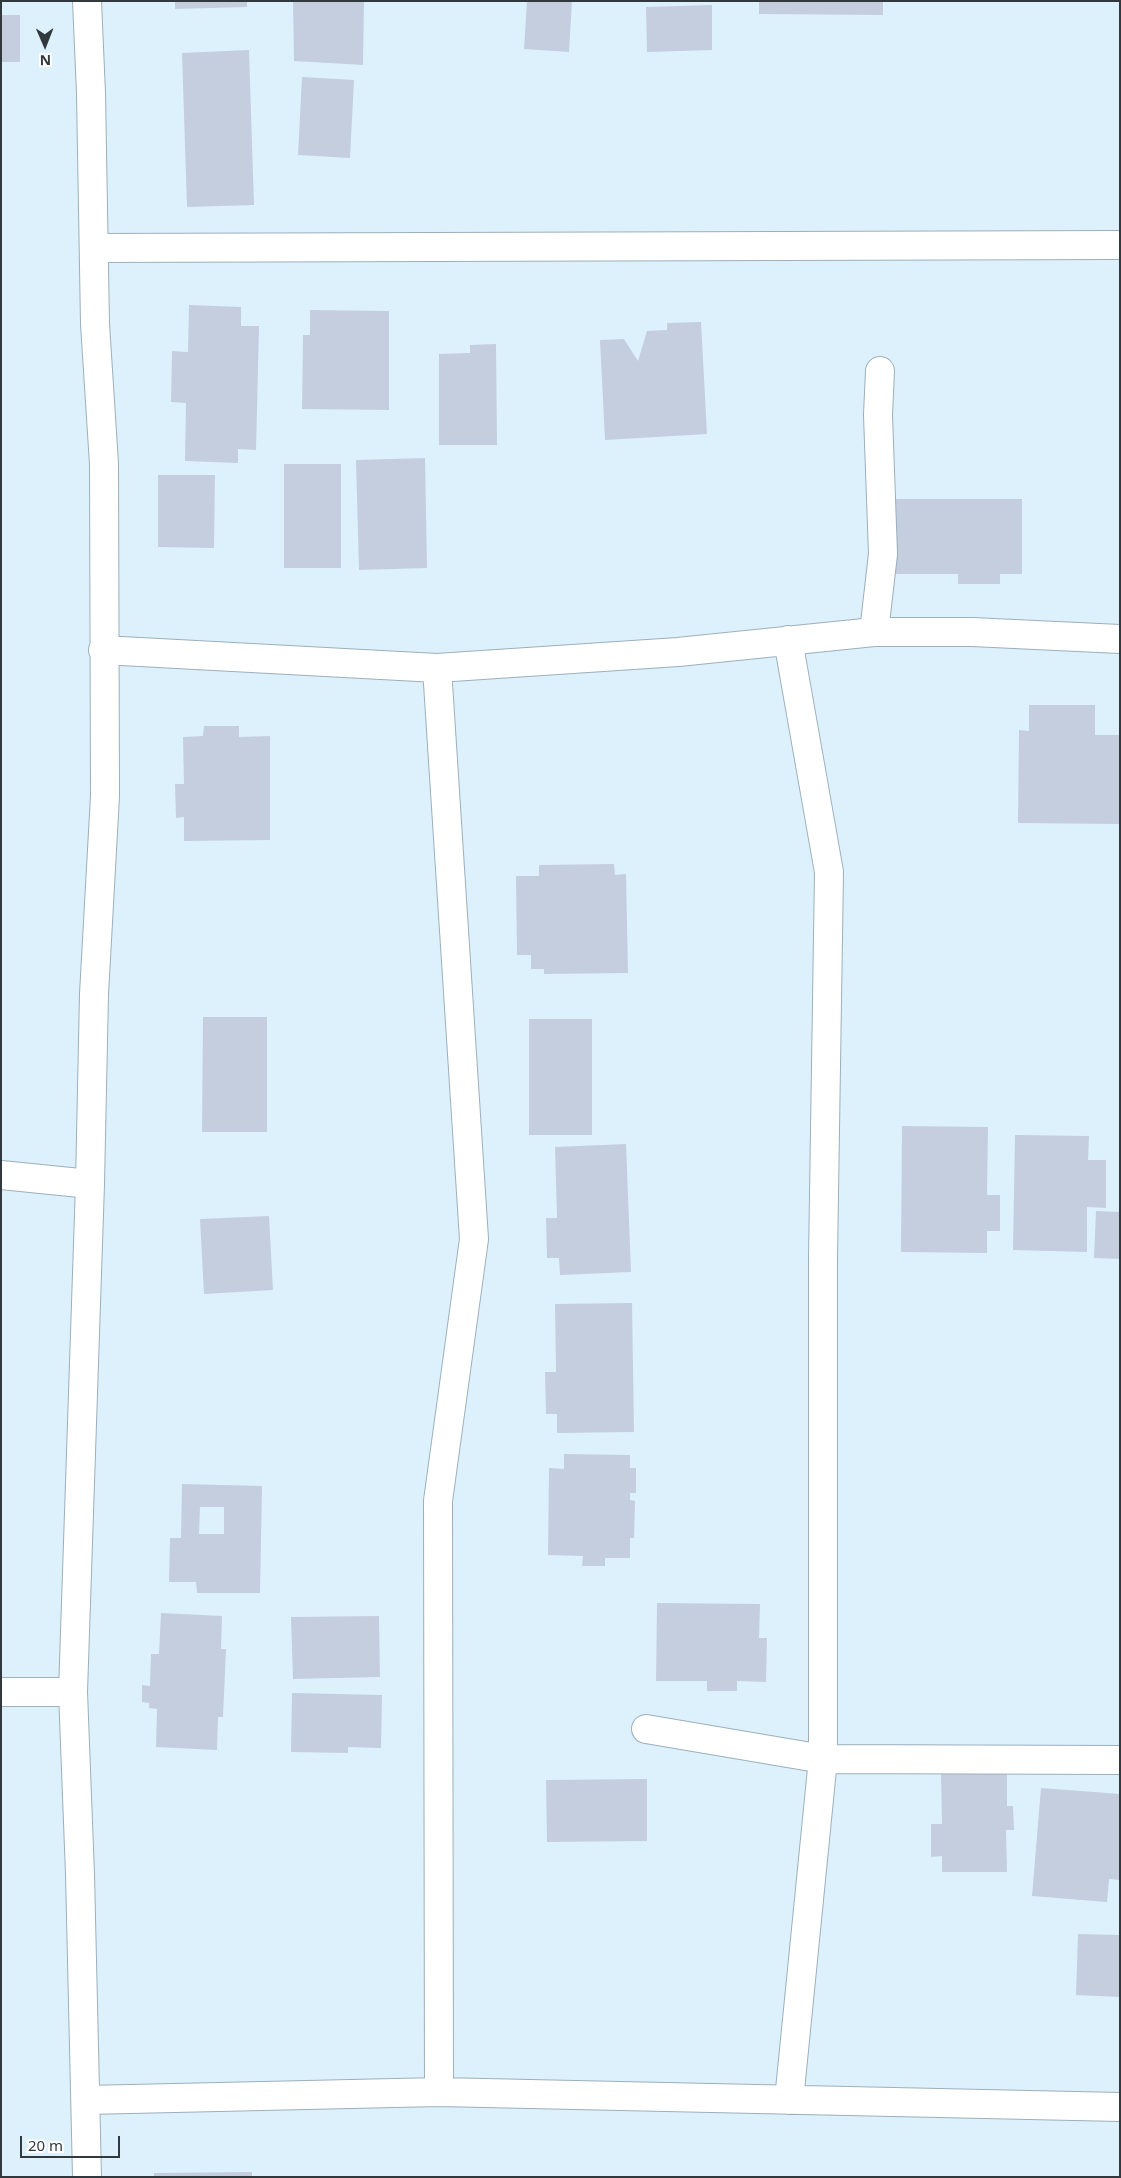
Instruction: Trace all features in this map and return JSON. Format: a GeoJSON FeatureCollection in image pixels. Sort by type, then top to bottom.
{"type":"FeatureCollection","features":[{"type":"Feature","properties":{"kind":"street"},"geometry":{"type":"LineString","coordinates":[[87,1],[95,324],[104,464],[103,650],[105,796],[94,994],[90,1184],[73,1692],[87,2177]]}},
{"type":"Feature","properties":{"kind":"street"},"geometry":{"type":"LineString","coordinates":[[94,248],[1120,245]]}},
{"type":"Feature","properties":{"kind":"street"},"geometry":{"type":"LineString","coordinates":[[874,632],[883,554],[878,416],[880,371]]}},
{"type":"Feature","properties":{"kind":"street"},"geometry":{"type":"LineString","coordinates":[[103,650],[437,668],[678,652],[874,632],[972,632],[1120,639]]}},
{"type":"Feature","properties":{"kind":"street"},"geometry":{"type":"LineString","coordinates":[[788,640],[829,872],[823,1258],[823,1760],[789,2100]]}},
{"type":"Feature","properties":{"kind":"street"},"geometry":{"type":"LineString","coordinates":[[437,668],[474,1239],[438,1501],[439,2092]]}},
{"type":"Feature","properties":{"kind":"street"},"geometry":{"type":"LineString","coordinates":[[1,1174],[90,1184]]}},
{"type":"Feature","properties":{"kind":"street"},"geometry":{"type":"LineString","coordinates":[[1,1692],[73,1692]]}},
{"type":"Feature","properties":{"kind":"street"},"geometry":{"type":"LineString","coordinates":[[646,1729],[823,1760],[1120,1760]]}},
{"type":"Feature","properties":{"kind":"street"},"geometry":{"type":"LineString","coordinates":[[86,2100],[439,2092],[1120,2107]]}},
{"type":"Feature","properties":{"kind":"building"},"geometry":{"type":"Polygon","coordinates":[[[175,1],[247,1],[247,7],[175,9],[175,1]]]}},
{"type":"Feature","properties":{"kind":"building"},"geometry":{"type":"Polygon","coordinates":[[[293,1],[364,1],[363,65],[294,61],[293,1]]]}},
{"type":"Feature","properties":{"kind":"building"},"geometry":{"type":"Polygon","coordinates":[[[527,1],[572,1],[569,52],[524,49],[527,1]]]}},
{"type":"Feature","properties":{"kind":"building"},"geometry":{"type":"Polygon","coordinates":[[[759,1],[883,1],[883,15],[759,14],[759,1]]]}},
{"type":"Feature","properties":{"kind":"building"},"geometry":{"type":"Polygon","coordinates":[[[712,5],[712,50],[647,52],[646,7],[712,5]]]}},
{"type":"Feature","properties":{"kind":"building"},"geometry":{"type":"Polygon","coordinates":[[[1,15],[20,15],[20,62],[1,62],[1,15]]]}},
{"type":"Feature","properties":{"kind":"building"},"geometry":{"type":"Polygon","coordinates":[[[249,50],[254,205],[187,207],[182,53],[249,50]]]}},
{"type":"Feature","properties":{"kind":"building"},"geometry":{"type":"Polygon","coordinates":[[[302,77],[354,80],[350,158],[298,155],[302,77]]]}},
{"type":"Feature","properties":{"kind":"building"},"geometry":{"type":"Polygon","coordinates":[[[189,305],[241,307],[241,326],[259,326],[256,450],[238,449],[238,463],[185,461],[186,403],[171,402],[172,351],[188,352],[189,305]]]}},
{"type":"Feature","properties":{"kind":"building"},"geometry":{"type":"Polygon","coordinates":[[[310,310],[389,311],[389,410],[302,409],[303,335],[310,335],[310,310]]]}},
{"type":"Feature","properties":{"kind":"building"},"geometry":{"type":"Polygon","coordinates":[[[701,322],[707,434],[605,440],[600,340],[624,339],[638,361],[647,331],[667,330],[667,323],[701,322]]]}},
{"type":"Feature","properties":{"kind":"building"},"geometry":{"type":"Polygon","coordinates":[[[496,344],[497,445],[439,445],[439,354],[470,353],[470,345],[496,344]]]}},
{"type":"Feature","properties":{"kind":"building"},"geometry":{"type":"Polygon","coordinates":[[[425,458],[427,568],[359,570],[356,460],[425,458]]]}},
{"type":"Feature","properties":{"kind":"building"},"geometry":{"type":"Polygon","coordinates":[[[284,464],[341,464],[341,568],[284,568],[284,464]]]}},
{"type":"Feature","properties":{"kind":"building"},"geometry":{"type":"Polygon","coordinates":[[[158,475],[215,475],[214,548],[158,547],[158,475]]]}},
{"type":"Feature","properties":{"kind":"building"},"geometry":{"type":"Polygon","coordinates":[[[896,499],[1022,499],[1022,574],[1000,574],[1000,584],[958,584],[958,574],[896,574],[896,499]]]}},
{"type":"Feature","properties":{"kind":"building"},"geometry":{"type":"Polygon","coordinates":[[[1029,705],[1095,705],[1095,735],[1120,735],[1120,824],[1018,823],[1019,730],[1029,731],[1029,705]]]}},
{"type":"Feature","properties":{"kind":"building"},"geometry":{"type":"Polygon","coordinates":[[[204,726],[239,726],[239,737],[270,736],[270,840],[184,841],[184,817],[176,818],[175,784],[184,784],[183,737],[203,736],[204,726]]]}},
{"type":"Feature","properties":{"kind":"building"},"geometry":{"type":"Polygon","coordinates":[[[614,864],[615,875],[626,874],[628,973],[544,974],[544,969],[531,969],[531,955],[517,955],[516,876],[539,876],[539,865],[614,864]]]}},
{"type":"Feature","properties":{"kind":"building"},"geometry":{"type":"Polygon","coordinates":[[[203,1017],[267,1017],[267,1132],[202,1132],[203,1017]]]}},
{"type":"Feature","properties":{"kind":"building"},"geometry":{"type":"Polygon","coordinates":[[[529,1019],[592,1019],[592,1135],[529,1135],[529,1019]]]}},
{"type":"Feature","properties":{"kind":"building"},"geometry":{"type":"Polygon","coordinates":[[[902,1126],[988,1127],[987,1195],[1000,1195],[1000,1231],[987,1231],[987,1253],[901,1252],[902,1126]]]}},
{"type":"Feature","properties":{"kind":"building"},"geometry":{"type":"Polygon","coordinates":[[[1015,1135],[1089,1136],[1088,1160],[1106,1160],[1106,1208],[1087,1207],[1087,1252],[1013,1250],[1015,1135]]]}},
{"type":"Feature","properties":{"kind":"building"},"geometry":{"type":"Polygon","coordinates":[[[626,1144],[631,1272],[560,1275],[559,1258],[547,1258],[546,1218],[557,1218],[555,1147],[626,1144]]]}},
{"type":"Feature","properties":{"kind":"building"},"geometry":{"type":"Polygon","coordinates":[[[1096,1211],[1120,1212],[1120,1259],[1094,1258],[1096,1211]]]}},
{"type":"Feature","properties":{"kind":"building"},"geometry":{"type":"Polygon","coordinates":[[[269,1216],[273,1290],[204,1294],[200,1219],[269,1216]]]}},
{"type":"Feature","properties":{"kind":"building"},"geometry":{"type":"Polygon","coordinates":[[[632,1303],[634,1432],[557,1433],[557,1414],[546,1414],[545,1372],[556,1372],[555,1304],[632,1303]]]}},
{"type":"Feature","properties":{"kind":"building"},"geometry":{"type":"Polygon","coordinates":[[[564,1454],[630,1455],[630,1468],[636,1468],[636,1493],[630,1493],[630,1500],[635,1501],[634,1538],[630,1538],[630,1558],[605,1558],[605,1566],[582,1566],[583,1556],[548,1555],[549,1468],[564,1469],[564,1454]]]}},
{"type":"Feature","properties":{"kind":"building"},"geometry":{"type":"Polygon","coordinates":[[[182,1484],[262,1486],[260,1593],[197,1593],[196,1582],[169,1582],[170,1538],[181,1538],[182,1484]],[[200,1507],[199,1534],[224,1534],[224,1507],[200,1507]]]}},
{"type":"Feature","properties":{"kind":"building"},"geometry":{"type":"Polygon","coordinates":[[[657,1603],[760,1604],[759,1638],[767,1638],[766,1682],[737,1681],[737,1691],[707,1691],[707,1681],[656,1681],[657,1603]]]}},
{"type":"Feature","properties":{"kind":"building"},"geometry":{"type":"Polygon","coordinates":[[[161,1613],[222,1616],[221,1649],[226,1649],[223,1717],[218,1717],[217,1750],[156,1747],[157,1709],[149,1708],[149,1703],[142,1702],[142,1685],[150,1686],[151,1654],[159,1654],[161,1613]]]}},
{"type":"Feature","properties":{"kind":"building"},"geometry":{"type":"Polygon","coordinates":[[[379,1616],[380,1677],[293,1679],[291,1617],[379,1616]]]}},
{"type":"Feature","properties":{"kind":"building"},"geometry":{"type":"Polygon","coordinates":[[[292,1693],[382,1695],[381,1748],[348,1747],[348,1753],[291,1752],[292,1693]]]}},
{"type":"Feature","properties":{"kind":"building"},"geometry":{"type":"Polygon","coordinates":[[[1007,1773],[1007,1806],[1013,1806],[1014,1830],[1006,1830],[1007,1872],[942,1872],[942,1856],[931,1857],[931,1824],[942,1824],[941,1774],[1007,1773]]]}},
{"type":"Feature","properties":{"kind":"building"},"geometry":{"type":"Polygon","coordinates":[[[647,1779],[647,1841],[547,1842],[546,1780],[647,1779]]]}},
{"type":"Feature","properties":{"kind":"building"},"geometry":{"type":"Polygon","coordinates":[[[1041,1788],[1120,1794],[1120,1880],[1109,1879],[1107,1902],[1032,1896],[1041,1788]]]}},
{"type":"Feature","properties":{"kind":"building"},"geometry":{"type":"Polygon","coordinates":[[[1078,1934],[1120,1935],[1120,1997],[1076,1995],[1078,1934]]]}},
{"type":"Feature","properties":{"kind":"building"},"geometry":{"type":"Polygon","coordinates":[[[252,2172],[252,2177],[154,2177],[154,2173],[252,2172]]]}}]}
